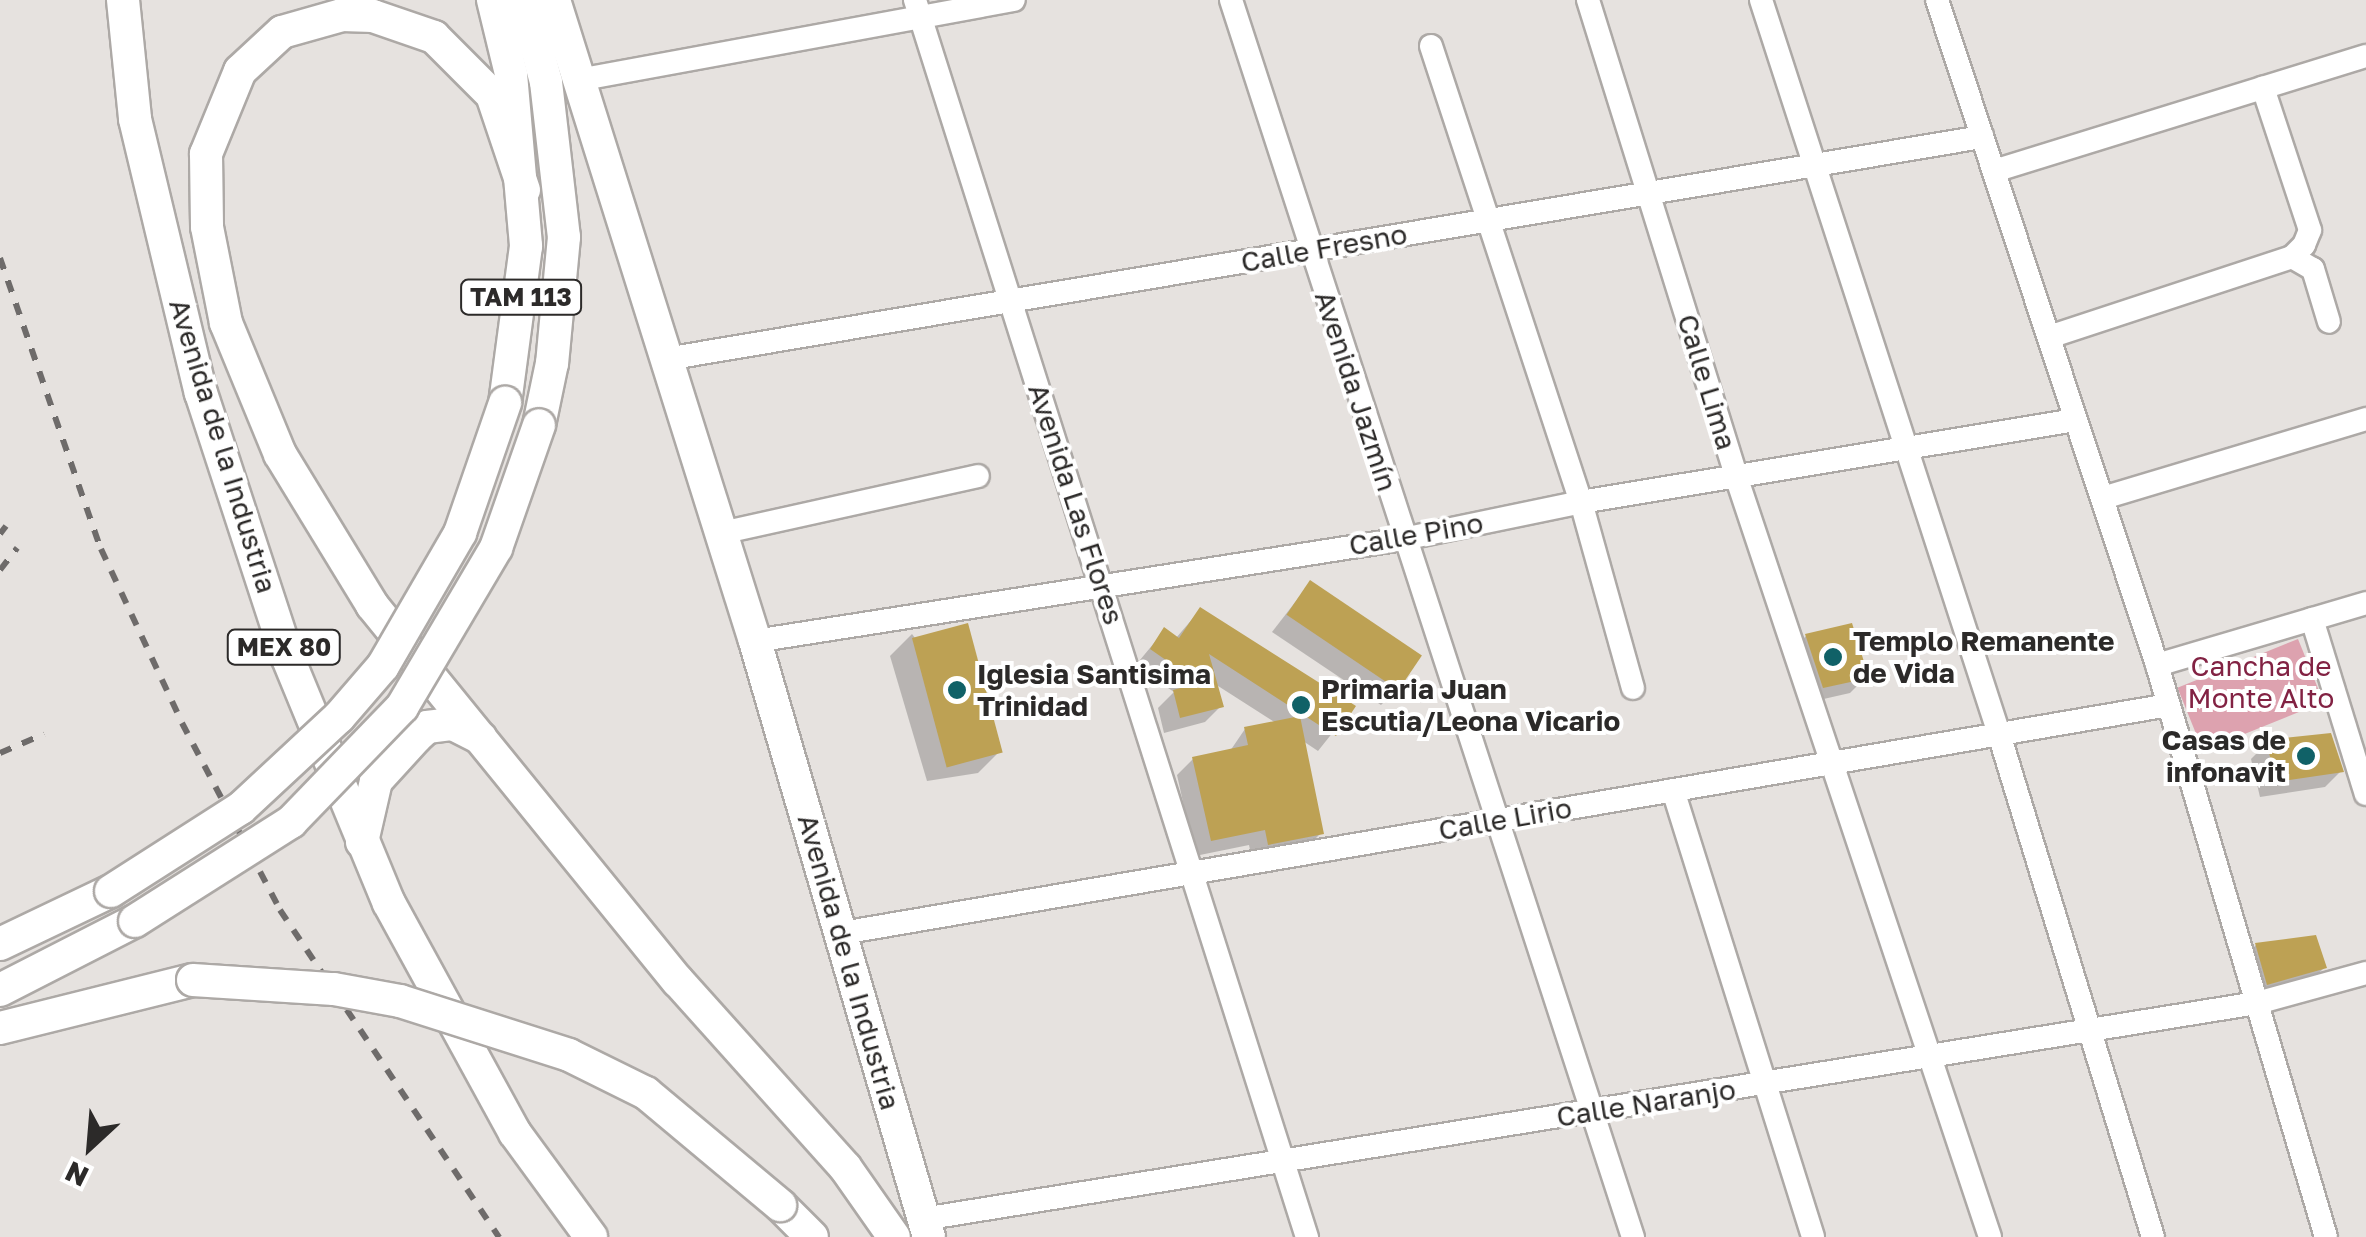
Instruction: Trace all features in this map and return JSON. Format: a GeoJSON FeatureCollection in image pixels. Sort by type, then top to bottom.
{"type":"FeatureCollection","features":[{"type":"Feature","properties":{"kind":"highway","name":"Avenida de la Industria"},"geometry":{"type":"LineString","coordinates":[[123,0],[136,118],[201,393],[287,656],[362,842],[515,1133],[591,1237]]}},
{"type":"Feature","properties":{"kind":"highway"},"geometry":{"type":"LineString","coordinates":[[493,0],[511,74],[524,190]]}},
{"type":"Feature","properties":{"kind":"highway"},"geometry":{"type":"LineString","coordinates":[[0,990],[135,921],[291,822],[402,707],[496,548],[539,424],[552,363],[564,237],[546,82],[524,0]]}},
{"type":"Feature","properties":{"kind":"highway","name":"Avenida de la Industria"},"geometry":{"type":"LineString","coordinates":[[554,0],[755,641],[926,1228]]}},
{"type":"Feature","properties":{"kind":"highway"},"geometry":{"type":"LineString","coordinates":[[524,190],[492,95],[475,73],[434,37],[372,16],[317,21],[282,32],[259,50],[225,98],[206,154],[206,227],[226,323],[280,454],[372,606],[678,981],[846,1167],[894,1237]]}},
{"type":"Feature","properties":{"kind":"highway","name":"TAM 113"},"geometry":{"type":"LineString","coordinates":[[0,944],[111,891],[241,808],[340,718],[383,666],[460,533],[504,403],[526,246],[524,190]]}},
{"type":"Feature","properties":{"kind":"highway"},"geometry":{"type":"LineString","coordinates":[[362,842],[376,782],[427,727],[453,724],[481,738]]}},
{"type":"Feature","properties":{"kind":"highway"},"geometry":{"type":"LineString","coordinates":[[0,1028],[193,980],[384,998],[569,1055],[646,1094],[780,1205],[812,1237]]}},
{"type":"Feature","properties":{"kind":"street"},"geometry":{"type":"LineString","coordinates":[[578,80],[918,8],[1014,0]]}},
{"type":"Feature","properties":{"kind":"street","name":"Avenida Jazmín"},"geometry":{"type":"LineString","coordinates":[[1232,0],[1494,821],[1632,1237]]}},
{"type":"Feature","properties":{"kind":"street","name":"Calle Lima"},"geometry":{"type":"LineString","coordinates":[[1588,0],[1736,476],[1990,1237]]}},
{"type":"Feature","properties":{"kind":"street"},"geometry":{"type":"LineString","coordinates":[[1761,0],[1999,734],[2153,1237]]}},
{"type":"Feature","properties":{"kind":"street"},"geometry":{"type":"LineString","coordinates":[[1944,2],[1982,137],[2157,665],[2326,1237]]}},
{"type":"Feature","properties":{"kind":"street","name":"Avenida Las Flores"},"geometry":{"type":"LineString","coordinates":[[918,8],[1307,1237]]}},
{"type":"Feature","properties":{"kind":"street"},"geometry":{"type":"LineString","coordinates":[[1431,46],[1582,502],[1633,688]]}},
{"type":"Feature","properties":{"kind":"street"},"geometry":{"type":"LineString","coordinates":[[1994,171],[2366,56]]}},
{"type":"Feature","properties":{"kind":"street"},"geometry":{"type":"LineString","coordinates":[[2049,337],[2298,251],[2310,230],[2263,88]]}},
{"type":"Feature","properties":{"kind":"street","name":"Calle Fresno"},"geometry":{"type":"LineString","coordinates":[[666,359],[1982,137]]}},
{"type":"Feature","properties":{"kind":"street"},"geometry":{"type":"LineString","coordinates":[[2298,251],[2313,269],[2329,322]]}},
{"type":"Feature","properties":{"kind":"street"},"geometry":{"type":"LineString","coordinates":[[2102,498],[2366,419]]}},
{"type":"Feature","properties":{"kind":"street","name":"Calle Pino"},"geometry":{"type":"LineString","coordinates":[[755,641],[1403,538],[1582,502],[2075,420]]}},
{"type":"Feature","properties":{"kind":"street"},"geometry":{"type":"LineString","coordinates":[[721,534],[978,476]]}},
{"type":"Feature","properties":{"kind":"street"},"geometry":{"type":"LineString","coordinates":[[2157,665],[2366,602]]}},
{"type":"Feature","properties":{"kind":"street"},"geometry":{"type":"LineString","coordinates":[[2312,619],[2364,782]]}},
{"type":"Feature","properties":{"kind":"street","name":"Calle Lirio"},"geometry":{"type":"LineString","coordinates":[[842,933],[2169,705]]}},
{"type":"Feature","properties":{"kind":"street"},"geometry":{"type":"LineString","coordinates":[[1673,790],[1813,1237]]}},
{"type":"Feature","properties":{"kind":"street","name":"Calle Naranjo"},"geometry":{"type":"LineString","coordinates":[[926,1228],[1283,1160],[2257,1003],[2366,973]]}},
{"type":"Feature","properties":{"kind":"green space","name":"Cancha de Monte Alto"},"geometry":{"type":"Polygon","coordinates":[[[2298,639],[2323,702],[2203,751],[2177,688],[2298,639]]]}},
{"type":"Feature","properties":{"kind":"building"},"geometry":{"type":"Polygon","coordinates":[[[1310,580],[1422,655],[1398,690],[1287,615],[1310,580]]]}},
{"type":"Feature","properties":{"kind":"building"},"geometry":{"type":"Polygon","coordinates":[[[1200,607],[1356,706],[1336,736],[1209,654],[1224,707],[1180,718],[1173,690],[1199,683],[1150,649],[1164,627],[1179,638],[1200,607]]]}},
{"type":"Feature","properties":{"kind":"building","name":"Iglesia Santisima Trinidad"},"geometry":{"type":"Polygon","coordinates":[[[968,623],[1003,752],[947,767],[912,638],[968,623]]]}},
{"type":"Feature","properties":{"kind":"building","name":"Templo Remanente de Vida"},"geometry":{"type":"Polygon","coordinates":[[[1852,623],[1869,678],[1823,688],[1805,634],[1852,623]]]}},
{"type":"Feature","properties":{"kind":"building"},"geometry":{"type":"Polygon","coordinates":[[[1300,716],[1324,834],[1268,845],[1265,830],[1211,841],[1192,757],[1248,745],[1244,727],[1300,716]]]}},
{"type":"Feature","properties":{"kind":"building","name":"Casas de infonavit"},"geometry":{"type":"Polygon","coordinates":[[[2331,733],[2344,772],[2276,782],[2266,740],[2331,733]]]}},
{"type":"Feature","properties":{"kind":"building"},"geometry":{"type":"Polygon","coordinates":[[[2316,935],[2327,968],[2267,985],[2255,943],[2316,935]]]}},
{"type":"Feature","properties":{"kind":"railway"},"geometry":{"type":"LineString","coordinates":[[0,258],[101,549],[182,723],[280,910],[499,1237]]}},
{"type":"Feature","properties":{"kind":"railway"},"geometry":{"type":"LineString","coordinates":[[0,534],[6,526]]}},
{"type":"Feature","properties":{"kind":"railway"},"geometry":{"type":"LineString","coordinates":[[0,570],[17,548]]}},
{"type":"Feature","properties":{"kind":"railway"},"geometry":{"type":"LineString","coordinates":[[0,753],[44,734]]}},
{"type":"Feature","properties":{"kind":"place","name":"Templo Remanente de Vida"},"geometry":{"type":"Point","coordinates":[1833,657]}},
{"type":"Feature","properties":{"kind":"place","name":"Iglesia Santisima Trinidad"},"geometry":{"type":"Point","coordinates":[957,690]}},
{"type":"Feature","properties":{"kind":"place","name":"Primaria Juan Escutia/Leona Vicario"},"geometry":{"type":"Point","coordinates":[1301,705]}},
{"type":"Feature","properties":{"kind":"place","name":"Casas de infonavit"},"geometry":{"type":"Point","coordinates":[2306,756]}}]}
